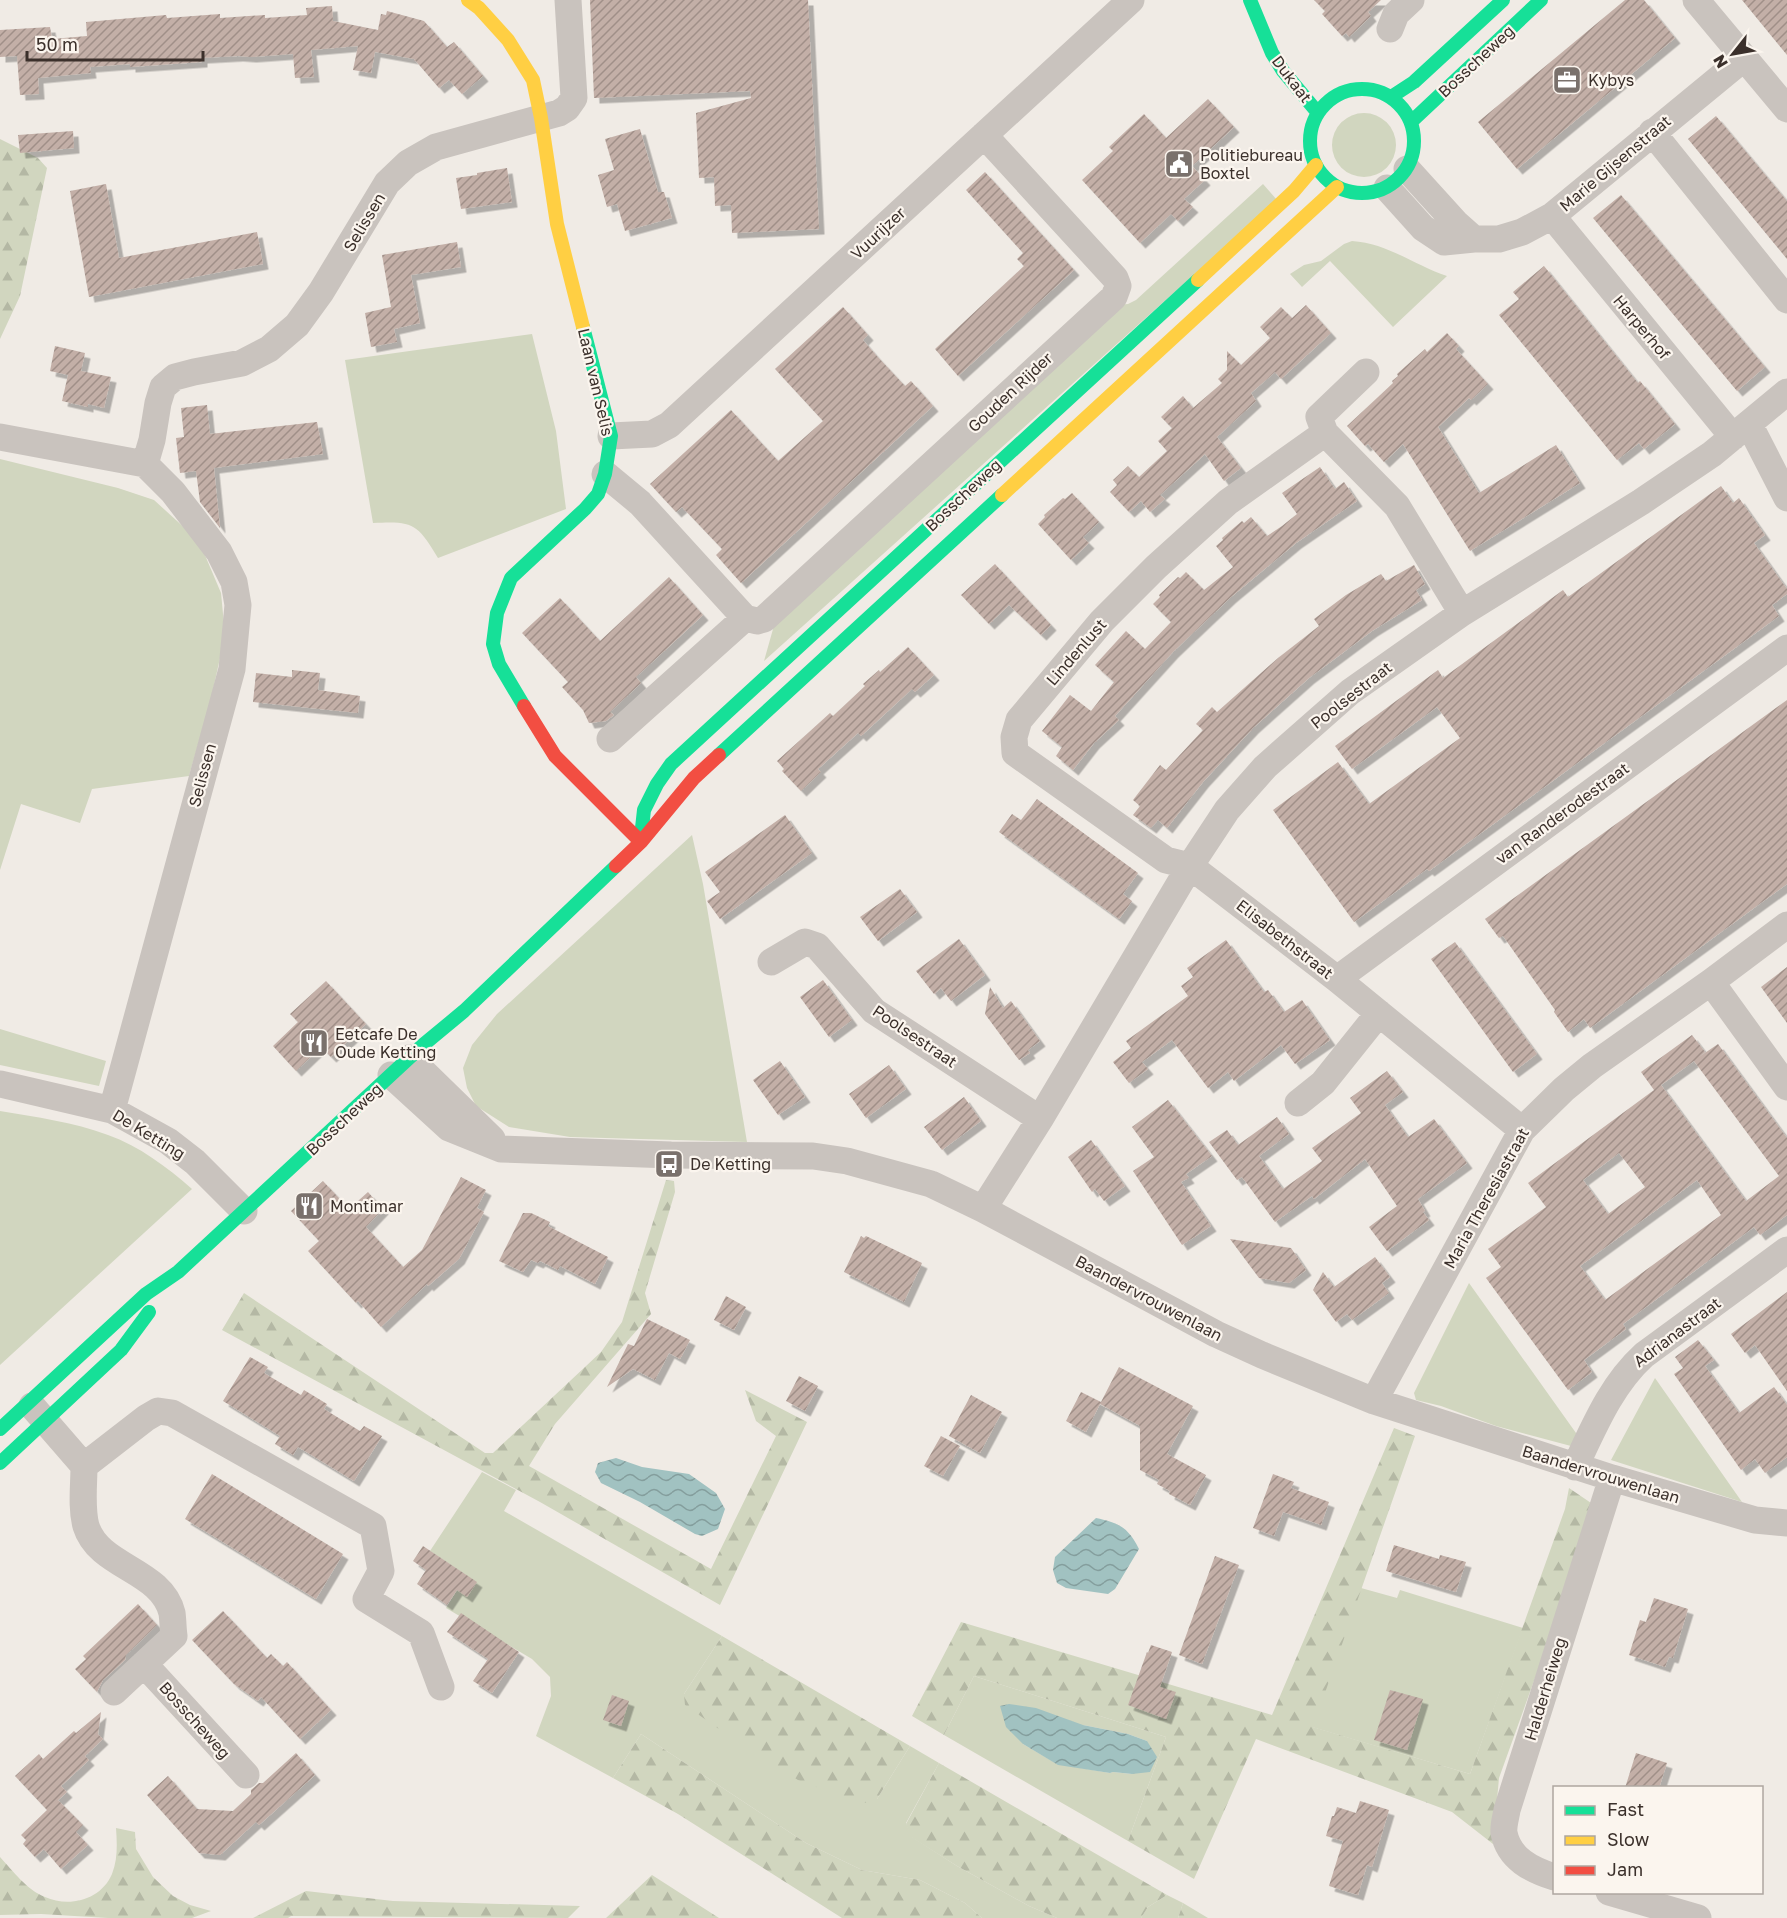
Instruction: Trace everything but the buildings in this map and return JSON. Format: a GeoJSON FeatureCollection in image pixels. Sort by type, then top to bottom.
{"type":"FeatureCollection","features":[{"type":"Feature","properties":{"kind":"main road","name":"Laan van Selis"},"geometry":{"type":"LineString","coordinates":[[468,0],[479,8],[508,40],[533,80],[557,224],[611,436],[605,474],[598,494],[511,578],[497,613],[493,644],[500,664],[555,756],[641,842]]}},
{"type":"Feature","properties":{"kind":"main road","name":"Bosscheweg"},"geometry":{"type":"LineString","coordinates":[[1391,97],[1414,82],[1503,0]]}},
{"type":"Feature","properties":{"kind":"main road","name":"Bosscheweg"},"geometry":{"type":"LineString","coordinates":[[1411,122],[1541,0]]}},
{"type":"Feature","properties":{"kind":"main road","name":"Dukaat"},"geometry":{"type":"LineString","coordinates":[[1252,5],[1283,41]]}},
{"type":"Feature","properties":{"kind":"main road","name":"Dukaat"},"geometry":{"type":"LineString","coordinates":[[1252,5],[1272,53],[1283,71],[1318,113]]}},
{"type":"Feature","properties":{"kind":"main road"},"geometry":{"type":"LineString","coordinates":[[1358,89],[1381,92],[1391,97],[1403,108],[1411,122],[1415,138],[1413,154],[1407,169],[1387,188],[1362,194],[1338,187],[1325,178],[1316,165],[1310,144],[1311,133],[1318,113],[1333,92],[1358,89]]}},
{"type":"Feature","properties":{"kind":"main road","name":"Bosscheweg"},"geometry":{"type":"LineString","coordinates":[[641,842],[644,810],[657,784],[671,764],[1294,191],[1316,165]]}},
{"type":"Feature","properties":{"kind":"main road","name":"Bosscheweg"},"geometry":{"type":"LineString","coordinates":[[0,1463],[38,1412],[146,1294],[178,1272],[400,1066],[464,1011],[641,842],[694,778],[1338,187]]}},
{"type":"Feature","properties":{"kind":"main road","name":"Bosscheweg"},"geometry":{"type":"LineString","coordinates":[[0,1429],[38,1412],[121,1350],[178,1272]]}},
{"type":"Feature","properties":{"kind":"street","name":"Selissen"},"geometry":{"type":"LineString","coordinates":[[112,1110],[232,669],[238,605],[234,582],[219,552],[173,492],[145,464],[163,387],[175,377],[242,363],[270,349],[297,325],[321,292],[387,183],[408,163],[436,147],[559,113],[567,108],[574,98],[568,0]]}},
{"type":"Feature","properties":{"kind":"street","name":"Vuurijzer"},"geometry":{"type":"LineString","coordinates":[[611,436],[652,434],[669,425],[1131,0]]}},
{"type":"Feature","properties":{"kind":"street"},"geometry":{"type":"LineString","coordinates":[[1390,29],[1396,14],[1411,0]]}},
{"type":"Feature","properties":{"kind":"street"},"geometry":{"type":"LineString","coordinates":[[1696,0],[1787,109]]}},
{"type":"Feature","properties":{"kind":"street","name":"Marie Gijsenstraat"},"geometry":{"type":"LineString","coordinates":[[1387,188],[1424,228],[1444,242],[1499,239],[1522,232],[1552,216],[1744,58]]}},
{"type":"Feature","properties":{"kind":"street"},"geometry":{"type":"LineString","coordinates":[[1652,132],[1787,300]]}},
{"type":"Feature","properties":{"kind":"street","name":"Gouden Rijder"},"geometry":{"type":"LineString","coordinates":[[610,740],[745,618],[757,621],[764,619],[1114,297],[1118,286],[1115,278],[984,135]]}},
{"type":"Feature","properties":{"kind":"street"},"geometry":{"type":"LineString","coordinates":[[1407,169],[1456,223],[1474,239]]}},
{"type":"Feature","properties":{"kind":"street","name":"Harperhof"},"geometry":{"type":"LineString","coordinates":[[1552,216],[1741,430],[1787,498]]}},
{"type":"Feature","properties":{"kind":"street"},"geometry":{"type":"LineString","coordinates":[[1366,372],[1319,417],[1325,433],[1397,506],[1462,613]]}},
{"type":"Feature","properties":{"kind":"street","name":"Poolsestraat"},"geometry":{"type":"LineString","coordinates":[[983,1209],[1040,1119],[1190,866],[1227,810],[1265,767],[1350,692],[1462,613],[1641,502],[1712,454],[1787,392]]}},
{"type":"Feature","properties":{"kind":"street","name":"Lindenlust"},"geometry":{"type":"LineString","coordinates":[[1190,866],[1166,860],[1015,753],[1014,737],[1020,720],[1040,694],[1102,621],[1156,567],[1228,502],[1325,433]]}},
{"type":"Feature","properties":{"kind":"street"},"geometry":{"type":"LineString","coordinates":[[0,437],[145,464]]}},
{"type":"Feature","properties":{"kind":"street"},"geometry":{"type":"LineString","coordinates":[[605,474],[640,503],[745,618]]}},
{"type":"Feature","properties":{"kind":"street","name":"van Randerodestraat"},"geometry":{"type":"LineString","coordinates":[[1337,979],[1787,648]]}},
{"type":"Feature","properties":{"kind":"street","name":"Elisabethstraat"},"geometry":{"type":"LineString","coordinates":[[1190,866],[1337,979],[1522,1130]]}},
{"type":"Feature","properties":{"kind":"street","name":"Maria Theresiastraat"},"geometry":{"type":"LineString","coordinates":[[1374,1401],[1522,1130],[1564,1089],[1592,1066],[1787,925]]}},
{"type":"Feature","properties":{"kind":"street","name":"Poolsestraat"},"geometry":{"type":"LineString","coordinates":[[771,962],[805,942],[817,946],[874,1011],[1040,1119]]}},
{"type":"Feature","properties":{"kind":"street"},"geometry":{"type":"LineString","coordinates":[[1711,982],[1787,1087]]}},
{"type":"Feature","properties":{"kind":"street"},"geometry":{"type":"LineString","coordinates":[[1298,1104],[1323,1083],[1379,1013]]}},
{"type":"Feature","properties":{"kind":"street","name":"Baandervrouwenlaan"},"geometry":{"type":"LineString","coordinates":[[400,1066],[449,1128],[501,1149],[671,1155],[813,1156],[847,1161],[931,1184],[983,1209],[1216,1334],[1374,1401],[1611,1478],[1755,1520],[1787,1523]]}},
{"type":"Feature","properties":{"kind":"street","name":"De Ketting"},"geometry":{"type":"LineString","coordinates":[[0,1084],[112,1110],[168,1141],[195,1162],[244,1211]]}},
{"type":"Feature","properties":{"kind":"street","name":"Adrianastraat"},"geometry":{"type":"LineString","coordinates":[[1575,1467],[1599,1417],[1631,1367],[1644,1355],[1787,1250]]}},
{"type":"Feature","properties":{"kind":"street"},"geometry":{"type":"LineString","coordinates":[[84,1466],[146,1418],[158,1411],[172,1413],[374,1526],[381,1571],[366,1599],[421,1633],[441,1687]]}},
{"type":"Feature","properties":{"kind":"street"},"geometry":{"type":"LineString","coordinates":[[38,1412],[84,1466],[84,1511],[87,1527],[95,1542],[109,1555],[160,1590],[172,1612],[174,1636],[114,1692]]}},
{"type":"Feature","properties":{"kind":"street","name":"Halderheiweg"},"geometry":{"type":"LineString","coordinates":[[1553,1877],[1536,1872],[1512,1852],[1504,1832],[1507,1810],[1611,1478]]}},
{"type":"Feature","properties":{"kind":"street","name":"Bosscheweg"},"geometry":{"type":"LineString","coordinates":[[144,1664],[246,1775]]}},
{"type":"Feature","properties":{"kind":"street"},"geometry":{"type":"LineString","coordinates":[[1613,1894],[1698,1918]]}},
{"type":"Feature","properties":{"kind":"green space"},"geometry":{"type":"Polygon","coordinates":[[[1364,113],[1387,122],[1396,145],[1387,168],[1364,177],[1341,168],[1332,145],[1341,122],[1364,113]]]}},
{"type":"Feature","properties":{"kind":"green space"},"geometry":{"type":"Polygon","coordinates":[[[0,139],[38,158],[47,168],[20,296],[0,339],[0,139]]]}},
{"type":"Feature","properties":{"kind":"green space"},"geometry":{"type":"Polygon","coordinates":[[[1263,184],[1277,200],[764,661],[775,622],[1118,305],[1136,300],[1263,184]]]}},
{"type":"Feature","properties":{"kind":"green space"},"geometry":{"type":"Polygon","coordinates":[[[1352,241],[1389,250],[1447,276],[1393,327],[1330,261],[1302,287],[1290,274],[1304,265],[1321,261],[1344,244],[1352,241]]]}},
{"type":"Feature","properties":{"kind":"green space"},"geometry":{"type":"Polygon","coordinates":[[[532,334],[556,431],[566,509],[438,558],[425,537],[413,527],[397,523],[373,523],[345,360],[532,334]]]}},
{"type":"Feature","properties":{"kind":"green space"},"geometry":{"type":"Polygon","coordinates":[[[0,459],[118,488],[154,500],[199,541],[221,593],[225,635],[211,699],[189,776],[92,789],[80,823],[21,804],[0,870],[0,459]]]}},
{"type":"Feature","properties":{"kind":"green space"},"geometry":{"type":"Polygon","coordinates":[[[692,835],[703,884],[747,1142],[570,1137],[509,1127],[476,1106],[467,1088],[463,1068],[472,1045],[497,1014],[692,835]]]}},
{"type":"Feature","properties":{"kind":"green space"},"geometry":{"type":"Polygon","coordinates":[[[0,1029],[106,1061],[99,1086],[0,1065],[0,1029]]]}},
{"type":"Feature","properties":{"kind":"green space"},"geometry":{"type":"Polygon","coordinates":[[[0,1111],[95,1130],[131,1145],[173,1173],[192,1189],[0,1365],[0,1111]]]}},
{"type":"Feature","properties":{"kind":"green space"},"geometry":{"type":"Polygon","coordinates":[[[666,1180],[674,1181],[675,1192],[645,1293],[651,1314],[555,1424],[529,1466],[711,1569],[776,1436],[756,1421],[745,1390],[807,1422],[720,1605],[540,1502],[222,1330],[244,1293],[485,1453],[493,1453],[601,1352],[622,1322],[666,1180]]]}},
{"type":"Feature","properties":{"kind":"green space"},"geometry":{"type":"Polygon","coordinates":[[[1469,1283],[1581,1440],[1571,1446],[1496,1426],[1441,1406],[1416,1400],[1414,1393],[1469,1283]]]}},
{"type":"Feature","properties":{"kind":"green space"},"geometry":{"type":"Polygon","coordinates":[[[1655,1378],[1742,1502],[1611,1460],[1655,1378]]]}},
{"type":"Feature","properties":{"kind":"green space"},"geometry":{"type":"Polygon","coordinates":[[[1394,1428],[1415,1436],[1313,1727],[1470,1774],[1565,1509],[1569,1488],[1594,1505],[1499,1778],[1493,1844],[1452,1812],[1256,1739],[1194,1879],[1128,1841],[1166,1737],[974,1676],[944,1735],[912,1716],[961,1622],[1272,1715],[1394,1428]]]}},
{"type":"Feature","properties":{"kind":"green space"},"geometry":{"type":"Polygon","coordinates":[[[482,1472],[516,1490],[504,1511],[722,1636],[684,1694],[877,1799],[910,1746],[939,1763],[906,1823],[912,1837],[957,1866],[1029,1906],[1057,1918],[982,1918],[965,1903],[920,1880],[862,1870],[806,1843],[641,1734],[613,1778],[536,1736],[551,1696],[550,1677],[532,1659],[446,1608],[466,1575],[430,1551],[482,1472]]]}},
{"type":"Feature","properties":{"kind":"green space"},"geometry":{"type":"Polygon","coordinates":[[[1361,1588],[1397,1598],[1400,1590],[1523,1628],[1470,1774],[1312,1727],[1361,1588]]]}},
{"type":"Feature","properties":{"kind":"green space"},"geometry":{"type":"Polygon","coordinates":[[[722,1636],[910,1746],[877,1799],[861,1804],[798,1780],[747,1749],[685,1705],[684,1694],[722,1636]]]}},
{"type":"Feature","properties":{"kind":"green space"},"geometry":{"type":"Polygon","coordinates":[[[974,1676],[1166,1737],[1128,1841],[944,1735],[974,1676]],[[1083,1725],[1023,1744],[1057,1764],[1110,1773],[1132,1774],[1147,1741],[1128,1734],[1083,1725]]]}},
{"type":"Feature","properties":{"kind":"green space"},"geometry":{"type":"Polygon","coordinates":[[[641,1734],[806,1843],[862,1870],[920,1880],[965,1903],[982,1918],[842,1918],[678,1814],[613,1778],[641,1734]]]}},
{"type":"Feature","properties":{"kind":"green space"},"geometry":{"type":"Polygon","coordinates":[[[939,1763],[1167,1895],[1148,1907],[1141,1918],[1057,1918],[1029,1906],[957,1866],[911,1837],[906,1824],[939,1763]]]}},
{"type":"Feature","properties":{"kind":"green space"},"geometry":{"type":"Polygon","coordinates":[[[116,1828],[135,1832],[136,1849],[153,1877],[173,1896],[190,1905],[211,1911],[192,1918],[0,1915],[0,1857],[21,1880],[38,1894],[64,1902],[83,1899],[100,1890],[112,1874],[116,1857],[116,1828]]]}},
{"type":"Feature","properties":{"kind":"green space"},"geometry":{"type":"Polygon","coordinates":[[[652,1875],[719,1918],[606,1918],[652,1875]]]}},
{"type":"Feature","properties":{"kind":"green space"},"geometry":{"type":"Polygon","coordinates":[[[306,1891],[393,1901],[580,1906],[568,1918],[291,1916],[288,1918],[253,1918],[306,1891]]]}},
{"type":"Feature","properties":{"kind":"green space"},"geometry":{"type":"Polygon","coordinates":[[[1167,1895],[1183,1903],[1178,1918],[1141,1918],[1148,1907],[1167,1895]]]}},
{"type":"Feature","properties":{"kind":"green space"},"geometry":{"type":"Polygon","coordinates":[[[1183,1903],[1208,1918],[1178,1918],[1183,1903]]]}},
{"type":"Feature","properties":{"kind":"water"},"geometry":{"type":"Polygon","coordinates":[[[616,1458],[642,1467],[689,1474],[716,1493],[725,1509],[718,1529],[702,1536],[695,1534],[640,1502],[601,1483],[595,1472],[598,1463],[616,1458]]]}},
{"type":"Feature","properties":{"kind":"water"},"geometry":{"type":"Polygon","coordinates":[[[1096,1518],[1122,1527],[1139,1549],[1115,1589],[1108,1594],[1066,1588],[1057,1583],[1053,1570],[1055,1557],[1096,1518]]]}},
{"type":"Feature","properties":{"kind":"water"},"geometry":{"type":"Polygon","coordinates":[[[1009,1704],[1036,1708],[1083,1725],[1128,1734],[1147,1741],[1157,1757],[1150,1772],[1132,1774],[1058,1765],[1023,1744],[1006,1727],[1000,1706],[1009,1704]]]}},
{"type":"Feature","properties":{"kind":"traffic: fast"},"geometry":{"type":"LineString","coordinates":[[1250,0],[1272,53],[1283,71],[1318,113]]}},
{"type":"Feature","properties":{"kind":"traffic: fast"},"geometry":{"type":"LineString","coordinates":[[1391,97],[1414,82],[1503,0]]}},
{"type":"Feature","properties":{"kind":"traffic: fast"},"geometry":{"type":"LineString","coordinates":[[1411,122],[1541,0]]}},
{"type":"Feature","properties":{"kind":"traffic: fast"},"geometry":{"type":"LineString","coordinates":[[1362,89],[1382,93],[1399,104],[1410,121],[1414,141],[1410,161],[1399,178],[1382,189],[1362,193],[1342,189],[1325,178],[1314,161],[1310,141],[1314,121],[1325,104],[1342,93],[1362,89]]}},
{"type":"Feature","properties":{"kind":"traffic: fast"},"geometry":{"type":"LineString","coordinates":[[641,837],[644,810],[657,784],[671,764],[1198,280]]}},
{"type":"Feature","properties":{"kind":"traffic: fast"},"geometry":{"type":"LineString","coordinates":[[524,706],[499,664],[493,644],[497,613],[511,578],[598,494],[605,474],[611,436],[583,327]]}},
{"type":"Feature","properties":{"kind":"traffic: fast"},"geometry":{"type":"LineString","coordinates":[[719,755],[1002,495]]}},
{"type":"Feature","properties":{"kind":"traffic: fast"},"geometry":{"type":"LineString","coordinates":[[0,1429],[146,1294],[178,1272],[423,1045],[464,1011],[616,866]]}},
{"type":"Feature","properties":{"kind":"traffic: fast"},"geometry":{"type":"LineString","coordinates":[[0,1463],[121,1350],[149,1312]]}},
{"type":"Feature","properties":{"kind":"traffic: slow"},"geometry":{"type":"LineString","coordinates":[[468,0],[479,8],[508,40],[533,80],[557,224],[583,327]]}},
{"type":"Feature","properties":{"kind":"traffic: slow"},"geometry":{"type":"LineString","coordinates":[[1198,280],[1294,191],[1316,165]]}},
{"type":"Feature","properties":{"kind":"traffic: slow"},"geometry":{"type":"LineString","coordinates":[[1002,495],[1337,187]]}},
{"type":"Feature","properties":{"kind":"traffic: jam"},"geometry":{"type":"LineString","coordinates":[[524,706],[555,756],[641,842]]}},
{"type":"Feature","properties":{"kind":"traffic: jam"},"geometry":{"type":"LineString","coordinates":[[616,866],[641,842],[694,778],[719,755]]}},
{"type":"Feature","properties":{"kind":"place","name":"Kybys"},"geometry":{"type":"Point","coordinates":[1567,80]}},
{"type":"Feature","properties":{"kind":"place","name":"Politiebureau Boxtel"},"geometry":{"type":"Point","coordinates":[1179,164]}},
{"type":"Feature","properties":{"kind":"place","name":"Eetcafe De Oude Ketting"},"geometry":{"type":"Point","coordinates":[314,1043]}},
{"type":"Feature","properties":{"kind":"place","name":"De Ketting"},"geometry":{"type":"Point","coordinates":[669,1164]}},
{"type":"Feature","properties":{"kind":"place","name":"Montimar"},"geometry":{"type":"Point","coordinates":[309,1206]}}]}
